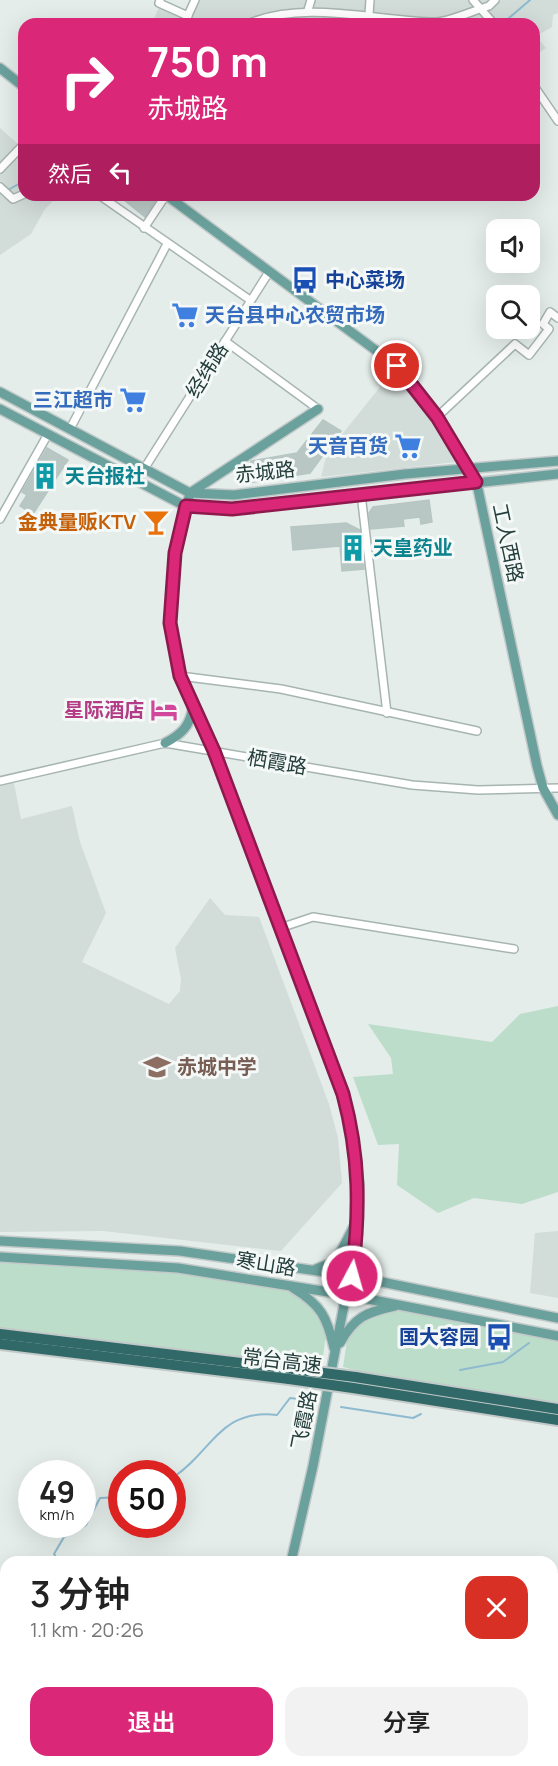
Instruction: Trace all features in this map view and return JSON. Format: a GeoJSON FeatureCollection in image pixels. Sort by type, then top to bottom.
{"type":"FeatureCollection","features":[{"type":"Feature","properties":{"kind":"highway","name":"常台高速"},"geometry":{"type":"LineString","coordinates":[[0,1334],[558,1409]]}},
{"type":"Feature","properties":{"kind":"highway","name":"常台高速"},"geometry":{"type":"LineString","coordinates":[[0,1344],[290,1374]]}},
{"type":"Feature","properties":{"kind":"highway","name":"常台高速"},"geometry":{"type":"LineString","coordinates":[[354,1383],[558,1420]]}},
{"type":"Feature","properties":{"kind":"main road"},"geometry":{"type":"LineString","coordinates":[[0,68],[18,82]]}},
{"type":"Feature","properties":{"kind":"main road","name":"工人西路"},"geometry":{"type":"LineString","coordinates":[[174,201],[397,366],[437,417],[470,469],[476,482],[543,788],[558,815]]}},
{"type":"Feature","properties":{"kind":"main road","name":"赤城路"},"geometry":{"type":"LineString","coordinates":[[0,392],[190,493],[234,495],[558,460]]}},
{"type":"Feature","properties":{"kind":"main road"},"geometry":{"type":"LineString","coordinates":[[2,410],[10,397]]}},
{"type":"Feature","properties":{"kind":"main road"},"geometry":{"type":"LineString","coordinates":[[190,493],[318,409]]}},
{"type":"Feature","properties":{"kind":"main road","name":"赤城路"},"geometry":{"type":"LineString","coordinates":[[2,410],[186,506],[232,509],[558,474]]}},
{"type":"Feature","properties":{"kind":"main road"},"geometry":{"type":"LineString","coordinates":[[313,485],[314,499]]}},
{"type":"Feature","properties":{"kind":"main road","name":"飞霞路"},"geometry":{"type":"LineString","coordinates":[[190,493],[175,553],[170,623],[180,676],[214,751],[349,1117],[359,1185],[352,1276],[292,1556]]}},
{"type":"Feature","properties":{"kind":"main road"},"geometry":{"type":"LineString","coordinates":[[165,742],[180,735],[191,722],[193,707]]}},
{"type":"Feature","properties":{"kind":"main road"},"geometry":{"type":"LineString","coordinates":[[311,1270],[336,1261],[346,1245],[357,1217]]}},
{"type":"Feature","properties":{"kind":"main road","name":"寒山路"},"geometry":{"type":"LineString","coordinates":[[0,1241],[180,1251],[352,1276],[558,1318]]}},
{"type":"Feature","properties":{"kind":"main road"},"geometry":{"type":"LineString","coordinates":[[354,1253],[363,1273],[375,1281]]}},
{"type":"Feature","properties":{"kind":"main road","name":"寒山路"},"geometry":{"type":"LineString","coordinates":[[0,1257],[178,1268],[288,1285],[558,1336]]}},
{"type":"Feature","properties":{"kind":"main road"},"geometry":{"type":"LineString","coordinates":[[288,1285],[307,1296],[323,1312],[335,1353]]}},
{"type":"Feature","properties":{"kind":"main road"},"geometry":{"type":"LineString","coordinates":[[335,1353],[349,1327],[370,1311],[399,1306]]}},
{"type":"Feature","properties":{"kind":"street"},"geometry":{"type":"LineString","coordinates":[[160,0],[159,3],[188,16],[195,0]]}},
{"type":"Feature","properties":{"kind":"street"},"geometry":{"type":"LineString","coordinates":[[308,10],[311,0]]}},
{"type":"Feature","properties":{"kind":"street"},"geometry":{"type":"LineString","coordinates":[[369,15],[370,0]]}},
{"type":"Feature","properties":{"kind":"street"},"geometry":{"type":"LineString","coordinates":[[473,0],[488,18]]}},
{"type":"Feature","properties":{"kind":"street"},"geometry":{"type":"LineString","coordinates":[[447,18],[480,9],[495,0]]}},
{"type":"Feature","properties":{"kind":"street"},"geometry":{"type":"LineString","coordinates":[[259,18],[318,8],[396,18]]}},
{"type":"Feature","properties":{"kind":"street"},"geometry":{"type":"LineString","coordinates":[[540,95],[558,122]]}},
{"type":"Feature","properties":{"kind":"street"},"geometry":{"type":"LineString","coordinates":[[0,169],[18,150]]}},
{"type":"Feature","properties":{"kind":"street"},"geometry":{"type":"LineString","coordinates":[[0,186],[13,199],[18,197]]}},
{"type":"Feature","properties":{"kind":"street"},"geometry":{"type":"LineString","coordinates":[[107,201],[250,300]]}},
{"type":"Feature","properties":{"kind":"street"},"geometry":{"type":"LineString","coordinates":[[144,228],[162,201]]}},
{"type":"Feature","properties":{"kind":"street"},"geometry":{"type":"LineString","coordinates":[[70,429],[167,244]]}},
{"type":"Feature","properties":{"kind":"street","name":"经纬路"},"geometry":{"type":"LineString","coordinates":[[144,469],[269,272]]}},
{"type":"Feature","properties":{"kind":"street"},"geometry":{"type":"LineString","coordinates":[[437,417],[515,344],[529,355],[549,328],[543,324],[550,312],[558,318]]}},
{"type":"Feature","properties":{"kind":"street"},"geometry":{"type":"LineString","coordinates":[[225,341],[318,409]]}},
{"type":"Feature","properties":{"kind":"street"},"geometry":{"type":"LineString","coordinates":[[0,519],[48,434]]}},
{"type":"Feature","properties":{"kind":"street"},"geometry":{"type":"LineString","coordinates":[[361,494],[387,713]]}},
{"type":"Feature","properties":{"kind":"street"},"geometry":{"type":"LineString","coordinates":[[180,676],[280,689],[477,731]]}},
{"type":"Feature","properties":{"kind":"street","name":"栖霞路"},"geometry":{"type":"LineString","coordinates":[[0,781],[165,742],[412,785],[478,790],[558,788]]}},
{"type":"Feature","properties":{"kind":"street"},"geometry":{"type":"LineString","coordinates":[[280,928],[313,917],[514,950]]}},
{"type":"Feature","properties":{"kind":"shaded area"},"geometry":{"type":"Polygon","coordinates":[[[195,0],[558,0],[558,13],[553,15],[552,27],[540,34],[540,18],[154,18],[160,4],[189,14],[195,0]]]}},
{"type":"Feature","properties":{"kind":"shaded area"},"geometry":{"type":"Polygon","coordinates":[[[540,41],[546,48],[540,52],[540,41]]]}},
{"type":"Feature","properties":{"kind":"shaded area"},"geometry":{"type":"Polygon","coordinates":[[[0,128],[18,144],[18,201],[53,201],[45,209],[31,234],[0,255],[0,128]]]}},
{"type":"Feature","properties":{"kind":"shaded area"},"geometry":{"type":"Polygon","coordinates":[[[397,366],[465,461],[321,477],[327,453],[397,366]]]}},
{"type":"Feature","properties":{"kind":"shaded area","name":"赤城中学"},"geometry":{"type":"Polygon","coordinates":[[[13,778],[21,819],[72,806],[80,842],[106,913],[82,962],[169,1004],[180,991],[181,979],[175,948],[210,898],[225,915],[259,917],[329,1104],[338,1138],[342,1183],[281,1251],[103,1231],[0,1232],[0,781],[13,778]]]}},
{"type":"Feature","properties":{"kind":"shaded area"},"geometry":{"type":"Polygon","coordinates":[[[558,1231],[558,1298],[530,1293],[535,1233],[558,1231]]]}},
{"type":"Feature","properties":{"kind":"green space"},"geometry":{"type":"Polygon","coordinates":[[[558,1006],[558,1192],[522,1204],[474,1198],[438,1213],[397,1185],[399,1144],[378,1145],[353,1077],[393,1074],[391,1058],[368,1024],[492,1042],[520,1014],[558,1006]]]}},
{"type":"Feature","properties":{"kind":"green space"},"geometry":{"type":"Polygon","coordinates":[[[0,1257],[178,1268],[288,1285],[307,1296],[330,1333],[325,1341],[323,1357],[299,1355],[292,1369],[0,1334],[0,1257]]]}},
{"type":"Feature","properties":{"kind":"green space"},"geometry":{"type":"Polygon","coordinates":[[[399,1306],[558,1336],[558,1409],[355,1377],[355,1370],[343,1367],[349,1327],[399,1306]]]}},
{"type":"Feature","properties":{"kind":"building"},"geometry":{"type":"Polygon","coordinates":[[[125,201],[155,202],[145,217],[125,201]]]}},
{"type":"Feature","properties":{"kind":"building"},"geometry":{"type":"Polygon","coordinates":[[[323,420],[341,431],[310,473],[248,483],[246,471],[252,468],[251,461],[297,453],[323,420]]]}},
{"type":"Feature","properties":{"kind":"building","name":"天台报社"},"geometry":{"type":"Polygon","coordinates":[[[47,448],[68,460],[33,514],[20,506],[27,495],[22,492],[47,448]]]}},
{"type":"Feature","properties":{"kind":"building"},"geometry":{"type":"Polygon","coordinates":[[[429,500],[432,522],[421,524],[420,517],[403,519],[404,526],[371,529],[369,513],[373,507],[429,500]]]}},
{"type":"Feature","properties":{"kind":"building","name":"天皇药业"},"geometry":{"type":"Polygon","coordinates":[[[346,523],[360,530],[364,569],[342,571],[340,546],[293,550],[291,527],[346,523]]]}},
{"type":"Feature","properties":{"kind":"waterway"},"geometry":{"type":"LineString","coordinates":[[509,18],[530,0]]}},
{"type":"Feature","properties":{"kind":"waterway"},"geometry":{"type":"LineString","coordinates":[[8,190],[18,184]]}},
{"type":"Feature","properties":{"kind":"waterway"},"geometry":{"type":"LineString","coordinates":[[460,1370],[503,1362],[529,1343]]}},
{"type":"Feature","properties":{"kind":"waterway"},"geometry":{"type":"LineString","coordinates":[[186,1468],[229,1425],[242,1418],[277,1415],[290,1398],[307,1400]]}},
{"type":"Feature","properties":{"kind":"waterway"},"geometry":{"type":"LineString","coordinates":[[341,1407],[413,1418],[421,1414]]}},
{"type":"Feature","properties":{"kind":"waterway"},"geometry":{"type":"LineString","coordinates":[[55,1556],[54,1554],[64,1537],[86,1525],[100,1498],[108,1498]]}},
{"type":"Feature","properties":{"kind":"place","name":"中心菜场"},"geometry":{"type":"Point","coordinates":[305,280]}},
{"type":"Feature","properties":{"kind":"place","name":"天台县中心农贸市场"},"geometry":{"type":"Point","coordinates":[185,315]}},
{"type":"Feature","properties":{"kind":"place","name":"三江超市"},"geometry":{"type":"Point","coordinates":[133,400]}},
{"type":"Feature","properties":{"kind":"place","name":"天音百货"},"geometry":{"type":"Point","coordinates":[408,446]}},
{"type":"Feature","properties":{"kind":"place","name":"天台报社"},"geometry":{"type":"Point","coordinates":[45,476]}},
{"type":"Feature","properties":{"kind":"place","name":"金典量贩KTV"},"geometry":{"type":"Point","coordinates":[156,522]}},
{"type":"Feature","properties":{"kind":"place","name":"天皇药业"},"geometry":{"type":"Point","coordinates":[353,548]}},
{"type":"Feature","properties":{"kind":"place","name":"星际酒店"},"geometry":{"type":"Point","coordinates":[164,710]}},
{"type":"Feature","properties":{"kind":"place","name":"赤城中学"},"geometry":{"type":"Point","coordinates":[157,1067]}},
{"type":"Feature","properties":{"kind":"place","name":"国大容园"},"geometry":{"type":"Point","coordinates":[499,1337]}},
{"type":"Feature","properties":{"kind":"route"},"geometry":{"type":"LineString","coordinates":[[352,1276],[359,1185],[352,1129],[343,1094],[262,884],[214,751],[180,676],[170,623],[175,553],[186,506],[232,509],[476,482],[437,417],[397,366]]}}]}
